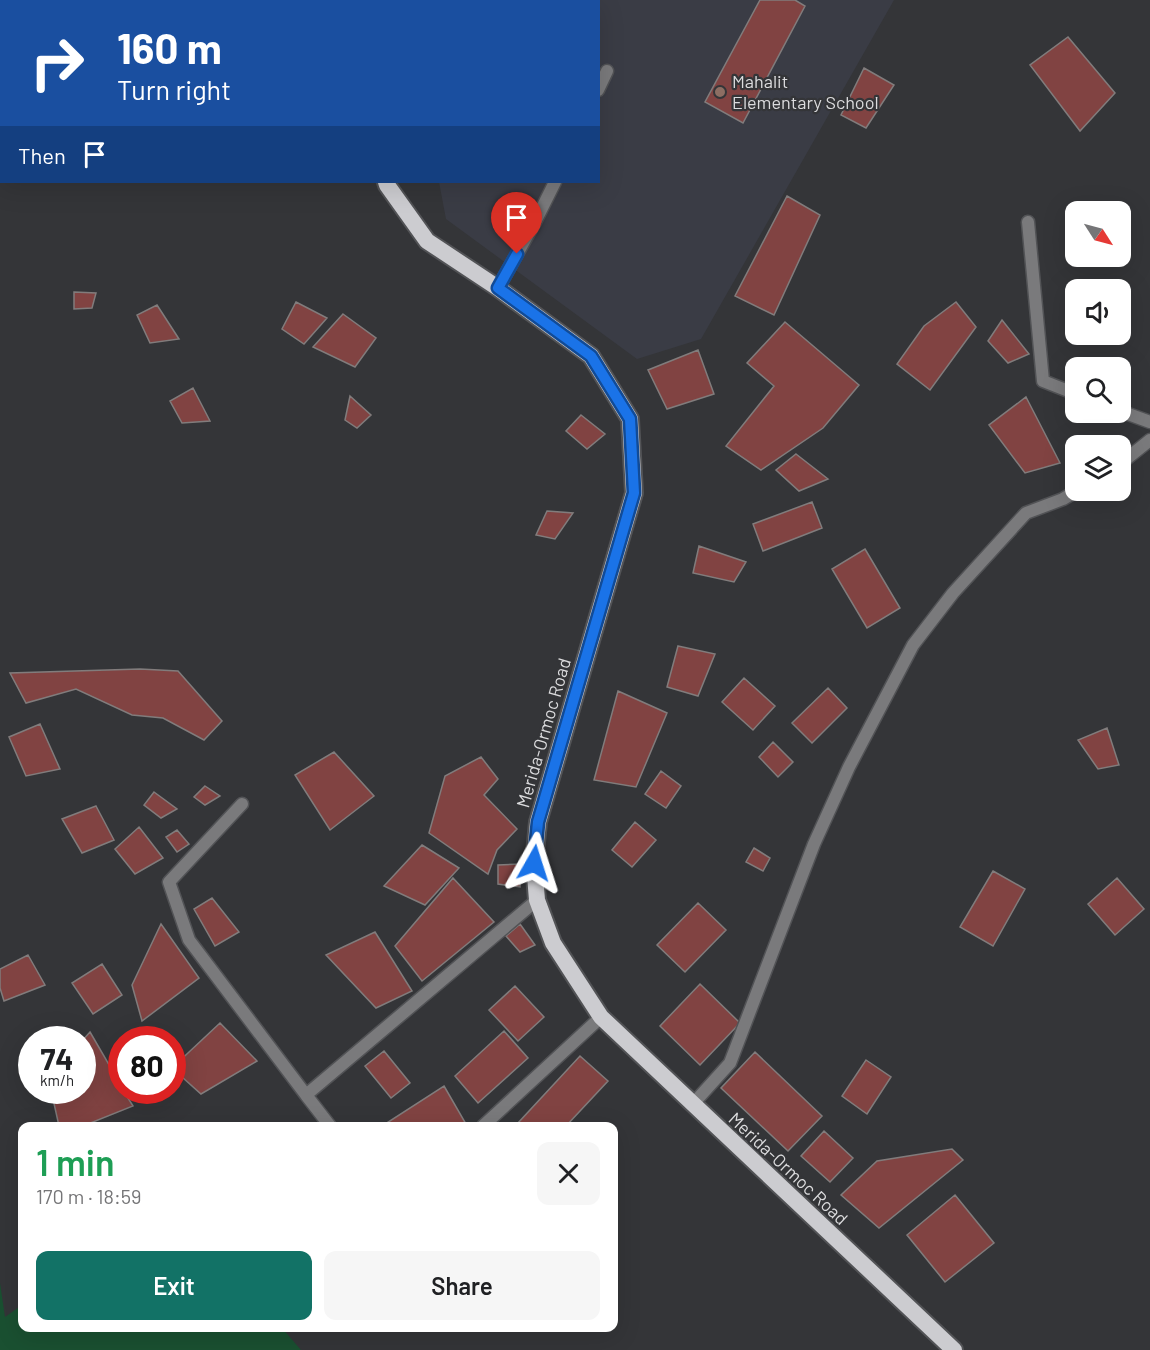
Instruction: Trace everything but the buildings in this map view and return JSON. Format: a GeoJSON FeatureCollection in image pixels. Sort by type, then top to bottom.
{"type":"FeatureCollection","features":[{"type":"Feature","properties":{"kind":"highway","name":"Merida-Ormoc Road"},"geometry":{"type":"LineString","coordinates":[[386,183],[427,241],[498,288],[591,356],[630,419],[634,493],[538,822],[534,863],[537,900],[553,943],[601,1017],[954,1350]]}},
{"type":"Feature","properties":{"kind":"street"},"geometry":{"type":"LineString","coordinates":[[600,86],[608,71]]}},
{"type":"Feature","properties":{"kind":"street"},"geometry":{"type":"LineString","coordinates":[[498,288],[554,183]]}},
{"type":"Feature","properties":{"kind":"street"},"geometry":{"type":"LineString","coordinates":[[1028,222],[1043,381],[1065,390]]}},
{"type":"Feature","properties":{"kind":"street"},"geometry":{"type":"LineString","coordinates":[[1131,415],[1150,422]]}},
{"type":"Feature","properties":{"kind":"street"},"geometry":{"type":"LineString","coordinates":[[1131,455],[1150,440]]}},
{"type":"Feature","properties":{"kind":"street"},"geometry":{"type":"LineString","coordinates":[[692,1105],[730,1063],[814,844],[849,767],[912,645],[953,593],[1026,513],[1065,498]]}},
{"type":"Feature","properties":{"kind":"street"},"geometry":{"type":"LineString","coordinates":[[242,804],[168,882],[189,940],[327,1122]]}},
{"type":"Feature","properties":{"kind":"street"},"geometry":{"type":"LineString","coordinates":[[306,1095],[537,900]]}},
{"type":"Feature","properties":{"kind":"street"},"geometry":{"type":"LineString","coordinates":[[487,1122],[601,1017]]}},
{"type":"Feature","properties":{"kind":"shaded area","name":"Mahalit Elementary School"},"geometry":{"type":"Polygon","coordinates":[[[600,0],[894,0],[701,339],[637,359],[446,219],[439,183],[600,183],[600,0]]]}},
{"type":"Feature","properties":{"kind":"green space"},"geometry":{"type":"Polygon","coordinates":[[[0,1283],[5,1317],[18,1308],[18,1332],[285,1332],[301,1350],[0,1350],[0,1283]]]}},
{"type":"Feature","properties":{"kind":"place","name":"Mahalit Elementary School"},"geometry":{"type":"Point","coordinates":[720,92]}},
{"type":"Feature","properties":{"kind":"route"},"geometry":{"type":"LineString","coordinates":[[517,254],[498,288],[591,356],[630,419],[634,493],[538,822],[534,863]]}}]}
